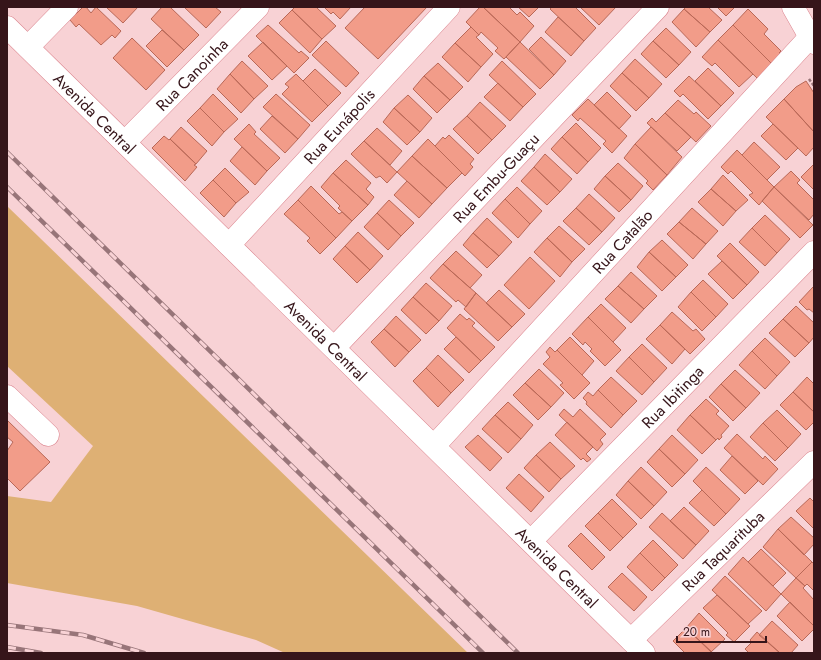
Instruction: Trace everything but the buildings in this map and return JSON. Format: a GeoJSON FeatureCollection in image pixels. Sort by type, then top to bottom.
{"type":"FeatureCollection","features":[{"type":"Feature","properties":{"kind":"street"},"geometry":{"type":"LineString","coordinates":[[28,47],[67,7]]}},
{"type":"Feature","properties":{"kind":"street","name":"Rua Canoinha"},"geometry":{"type":"LineString","coordinates":[[125,142],[258,7]]}},
{"type":"Feature","properties":{"kind":"street","name":"Rua Eunápolis"},"geometry":{"type":"LineString","coordinates":[[229,245],[449,7]]}},
{"type":"Feature","properties":{"kind":"street","name":"Rua Embu-Guaçu"},"geometry":{"type":"LineString","coordinates":[[334,348],[658,7]]}},
{"type":"Feature","properties":{"kind":"street"},"geometry":{"type":"LineString","coordinates":[[793,7],[812,40]]}},
{"type":"Feature","properties":{"kind":"street","name":"Avenida Central"},"geometry":{"type":"LineString","coordinates":[[7,27],[638,647]]}},
{"type":"Feature","properties":{"kind":"street","name":"Rua Catalão"},"geometry":{"type":"LineString","coordinates":[[434,446],[812,40]]}},
{"type":"Feature","properties":{"kind":"street","name":"Rua Ibitinga"},"geometry":{"type":"LineString","coordinates":[[531,541],[814,252]]}},
{"type":"Feature","properties":{"kind":"street"},"geometry":{"type":"LineString","coordinates":[[7,396],[48,435]]}},
{"type":"Feature","properties":{"kind":"street","name":"Rua Taquarituba"},"geometry":{"type":"LineString","coordinates":[[638,647],[814,462]]}},
{"type":"Feature","properties":{"kind":"shaded area"},"geometry":{"type":"Polygon","coordinates":[[[7,206],[468,653],[285,653],[256,640],[137,606],[7,583],[7,496],[51,502],[93,446],[7,366],[7,206]]]}},
{"type":"Feature","properties":{"kind":"railway"},"geometry":{"type":"LineString","coordinates":[[7,152],[518,653]]}},
{"type":"Feature","properties":{"kind":"railway"},"geometry":{"type":"LineString","coordinates":[[7,187],[483,653]]}},
{"type":"Feature","properties":{"kind":"railway"},"geometry":{"type":"LineString","coordinates":[[7,625],[83,635],[144,653]]}},
{"type":"Feature","properties":{"kind":"railway"},"geometry":{"type":"LineString","coordinates":[[7,647],[41,653]]}}]}
